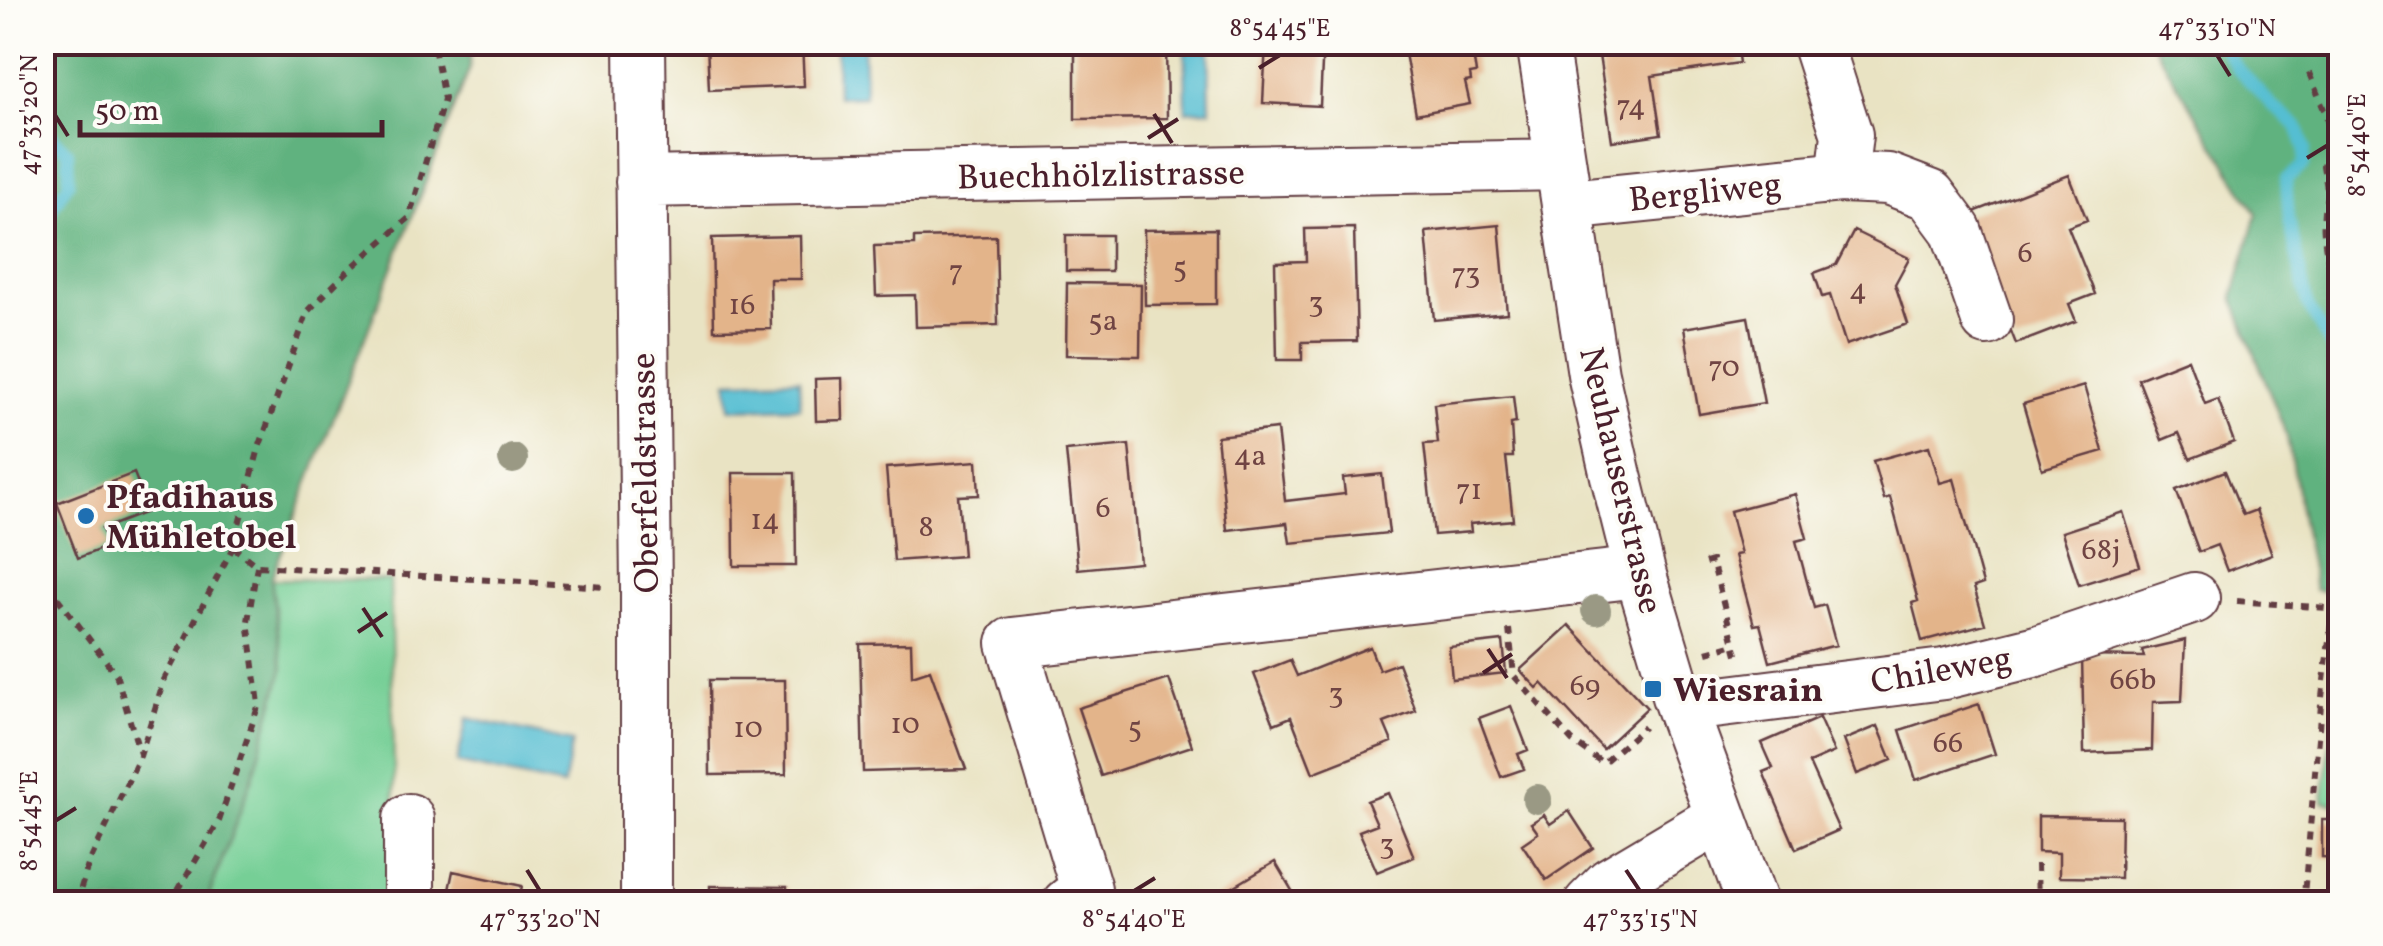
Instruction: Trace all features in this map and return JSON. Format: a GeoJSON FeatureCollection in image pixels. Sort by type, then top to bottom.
{"type":"FeatureCollection","features":[{"type":"Feature","properties":{"kind":"street","name":"Oberfeldstrasse"},"geometry":{"type":"LineString","coordinates":[[640,42],[646,904]]}},
{"type":"Feature","properties":{"kind":"street","name":"Neuhauserstrasse"},"geometry":{"type":"LineString","coordinates":[[1542,42],[1593,374],[1640,572],[1681,707],[1754,904]]}},
{"type":"Feature","properties":{"kind":"street"},"geometry":{"type":"LineString","coordinates":[[1817,42],[1847,135],[1842,177]]}},
{"type":"Feature","properties":{"kind":"street","name":"Bergliweg"},"geometry":{"type":"LineString","coordinates":[[1564,185],[1888,179],[1930,196],[1956,230],[1987,320]]}},
{"type":"Feature","properties":{"kind":"street","name":"Buechhölzlistrasse"},"geometry":{"type":"LineString","coordinates":[[642,182],[1564,185]]}},
{"type":"Feature","properties":{"kind":"street"},"geometry":{"type":"LineString","coordinates":[[1067,904],[1086,889],[1012,643],[1640,572]]}},
{"type":"Feature","properties":{"kind":"street","name":"Chileweg"},"geometry":{"type":"LineString","coordinates":[[1681,707],[1944,674],[2037,651],[2194,598]]}},
{"type":"Feature","properties":{"kind":"street"},"geometry":{"type":"LineString","coordinates":[[1588,904],[1610,883],[1721,817]]}},
{"type":"Feature","properties":{"kind":"street"},"geometry":{"type":"LineString","coordinates":[[409,820],[409,904]]}},
{"type":"Feature","properties":{"kind":"path"},"geometry":{"type":"LineString","coordinates":[[76,904],[88,865],[140,756],[164,680],[233,547],[259,448],[308,311],[409,218],[444,99],[433,42]]}},
{"type":"Feature","properties":{"kind":"path"},"geometry":{"type":"LineString","coordinates":[[2309,72],[2331,136],[2323,166],[2328,194],[2324,225],[2331,278],[2340,296]]}},
{"type":"Feature","properties":{"kind":"path"},"geometry":{"type":"LineString","coordinates":[[2328,194],[2340,206]]}},
{"type":"Feature","properties":{"kind":"path"},"geometry":{"type":"LineString","coordinates":[[233,547],[256,566],[646,589]]}},
{"type":"Feature","properties":{"kind":"path"},"geometry":{"type":"LineString","coordinates":[[1705,563],[1712,561],[1746,699]]}},
{"type":"Feature","properties":{"kind":"path"},"geometry":{"type":"LineString","coordinates":[[170,904],[219,822],[259,704],[248,621],[256,566]]}},
{"type":"Feature","properties":{"kind":"path"},"geometry":{"type":"LineString","coordinates":[[1504,588],[1514,676],[1572,741],[1603,763],[1649,722],[1681,707]]}},
{"type":"Feature","properties":{"kind":"path"},"geometry":{"type":"LineString","coordinates":[[42,596],[56,596],[116,674],[140,756]]}},
{"type":"Feature","properties":{"kind":"path"},"geometry":{"type":"LineString","coordinates":[[2194,598],[2337,609],[2322,704],[2306,904]]}},
{"type":"Feature","properties":{"kind":"path"},"geometry":{"type":"LineString","coordinates":[[2037,864],[2038,904]]}},
{"type":"Feature","properties":{"kind":"green space"},"geometry":{"type":"Polygon","coordinates":[[[42,43],[470,43],[470,68],[271,579],[283,669],[254,773],[206,903],[43,903],[42,43]]]}},
{"type":"Feature","properties":{"kind":"green space"},"geometry":{"type":"Polygon","coordinates":[[[2152,43],[2340,43],[2340,594],[2315,590],[2287,437],[2233,297],[2257,214],[2152,43]]]}},
{"type":"Feature","properties":{"kind":"green space"},"geometry":{"type":"Polygon","coordinates":[[[271,579],[390,580],[397,903],[206,904],[254,773],[283,669],[271,579]]]}},
{"type":"Feature","properties":{"kind":"green space"},"geometry":{"type":"Polygon","coordinates":[[[2340,666],[2340,804],[2323,802],[2340,666]]]}},
{"type":"Feature","properties":{"kind":"water"},"geometry":{"type":"Polygon","coordinates":[[[836,43],[863,43],[865,96],[837,97],[836,43]]]}},
{"type":"Feature","properties":{"kind":"water"},"geometry":{"type":"Polygon","coordinates":[[[1185,50],[1209,50],[1210,110],[1186,111],[1185,50]]]}},
{"type":"Feature","properties":{"kind":"water"},"geometry":{"type":"Polygon","coordinates":[[[799,379],[800,407],[730,409],[728,381],[799,379]]]}},
{"type":"Feature","properties":{"kind":"water"},"geometry":{"type":"Polygon","coordinates":[[[467,718],[572,742],[563,786],[457,763],[467,718]]]}},
{"type":"Feature","properties":{"kind":"building"},"geometry":{"type":"Polygon","coordinates":[[[707,42],[802,42],[804,86],[709,90],[707,42]]]}},
{"type":"Feature","properties":{"kind":"building"},"geometry":{"type":"Polygon","coordinates":[[[1075,42],[1166,42],[1167,118],[1075,119],[1075,42]]]}},
{"type":"Feature","properties":{"kind":"building"},"geometry":{"type":"Polygon","coordinates":[[[1266,42],[1323,42],[1320,106],[1263,103],[1266,42]]]}},
{"type":"Feature","properties":{"kind":"building"},"geometry":{"type":"Polygon","coordinates":[[[1403,42],[1471,42],[1476,73],[1470,74],[1471,81],[1465,82],[1470,104],[1416,114],[1403,42]]]}},
{"type":"Feature","properties":{"kind":"building"},"geometry":{"type":"Polygon","coordinates":[[[1597,42],[1736,42],[1739,63],[1652,76],[1661,134],[1612,141],[1597,42]]]}},
{"type":"Feature","properties":{"kind":"building"},"geometry":{"type":"Polygon","coordinates":[[[2069,175],[2087,220],[2068,227],[2095,294],[2069,304],[2076,321],[2016,344],[1966,215],[2069,175]]]}},
{"type":"Feature","properties":{"kind":"building"},"geometry":{"type":"Polygon","coordinates":[[[1499,225],[1507,313],[1434,320],[1426,232],[1499,225]]]}},
{"type":"Feature","properties":{"kind":"building"},"geometry":{"type":"Polygon","coordinates":[[[1354,228],[1357,341],[1302,342],[1302,360],[1277,360],[1275,262],[1306,261],[1305,229],[1354,228]]]}},
{"type":"Feature","properties":{"kind":"building"},"geometry":{"type":"Polygon","coordinates":[[[1216,229],[1216,304],[1145,305],[1144,230],[1216,229]]]}},
{"type":"Feature","properties":{"kind":"building"},"geometry":{"type":"Polygon","coordinates":[[[1854,231],[1909,258],[1895,284],[1908,324],[1846,345],[1830,295],[1822,297],[1814,273],[1836,265],[1854,231]]]}},
{"type":"Feature","properties":{"kind":"building"},"geometry":{"type":"Polygon","coordinates":[[[1066,235],[1111,235],[1111,271],[1066,271],[1066,235]]]}},
{"type":"Feature","properties":{"kind":"building"},"geometry":{"type":"Polygon","coordinates":[[[800,236],[801,279],[770,279],[771,329],[714,330],[712,238],[800,236]]]}},
{"type":"Feature","properties":{"kind":"building"},"geometry":{"type":"Polygon","coordinates":[[[996,236],[998,325],[916,327],[915,295],[876,296],[874,246],[914,245],[914,238],[996,236]]]}},
{"type":"Feature","properties":{"kind":"building"},"geometry":{"type":"Polygon","coordinates":[[[1067,283],[1141,284],[1140,356],[1066,355],[1067,283]]]}},
{"type":"Feature","properties":{"kind":"building"},"geometry":{"type":"Polygon","coordinates":[[[1748,317],[1764,403],[1699,414],[1684,328],[1748,317]]]}},
{"type":"Feature","properties":{"kind":"building"},"geometry":{"type":"Polygon","coordinates":[[[2188,359],[2205,404],[2218,399],[2234,442],[2190,459],[2179,433],[2162,440],[2138,379],[2188,359]]]}},
{"type":"Feature","properties":{"kind":"building"},"geometry":{"type":"Polygon","coordinates":[[[842,378],[843,420],[816,421],[815,379],[842,378]]]}},
{"type":"Feature","properties":{"kind":"building"},"geometry":{"type":"Polygon","coordinates":[[[2084,386],[2103,451],[2042,469],[2023,404],[2084,386]]]}},
{"type":"Feature","properties":{"kind":"building"},"geometry":{"type":"Polygon","coordinates":[[[1513,396],[1513,457],[1506,457],[1513,520],[1470,524],[1471,532],[1434,535],[1424,444],[1438,443],[1434,404],[1513,396]]]}},
{"type":"Feature","properties":{"kind":"building"},"geometry":{"type":"Polygon","coordinates":[[[1277,429],[1285,501],[1345,494],[1343,478],[1382,474],[1389,533],[1290,543],[1287,523],[1227,530],[1217,436],[1277,429]]]}},
{"type":"Feature","properties":{"kind":"building"},"geometry":{"type":"Polygon","coordinates":[[[1129,445],[1140,563],[1078,569],[1066,451],[1129,445]]]}},
{"type":"Feature","properties":{"kind":"building"},"geometry":{"type":"Polygon","coordinates":[[[1929,446],[1940,483],[1954,479],[1983,584],[1974,587],[1985,624],[1922,641],[1912,603],[1918,601],[1890,497],[1884,499],[1873,461],[1929,446]]]}},
{"type":"Feature","properties":{"kind":"building"},"geometry":{"type":"Polygon","coordinates":[[[977,461],[979,495],[958,496],[963,556],[894,561],[886,468],[977,461]]]}},
{"type":"Feature","properties":{"kind":"building"},"geometry":{"type":"Polygon","coordinates":[[[2225,471],[2243,515],[2256,510],[2272,554],[2227,571],[2217,545],[2199,552],[2176,490],[2225,471]]]}},
{"type":"Feature","properties":{"kind":"building"},"geometry":{"type":"Polygon","coordinates":[[[134,473],[149,511],[102,529],[109,546],[78,558],[57,503],[134,473]]]}},
{"type":"Feature","properties":{"kind":"building"},"geometry":{"type":"Polygon","coordinates":[[[733,473],[795,473],[796,566],[734,566],[733,473]]]}},
{"type":"Feature","properties":{"kind":"building"},"geometry":{"type":"Polygon","coordinates":[[[1795,494],[1807,538],[1796,541],[1814,608],[1825,605],[1836,645],[1770,662],[1760,624],[1754,625],[1735,555],[1741,554],[1730,511],[1795,494]]]}},
{"type":"Feature","properties":{"kind":"building"},"geometry":{"type":"Polygon","coordinates":[[[2123,512],[2140,566],[2079,585],[2062,532],[2123,512]]]}},
{"type":"Feature","properties":{"kind":"building"},"geometry":{"type":"Polygon","coordinates":[[[1569,625],[1647,708],[1603,749],[1542,683],[1537,688],[1520,670],[1569,625]]]}},
{"type":"Feature","properties":{"kind":"building"},"geometry":{"type":"Polygon","coordinates":[[[2185,640],[2182,701],[2153,702],[2152,750],[2084,753],[2082,656],[2144,657],[2142,650],[2185,640]]]}},
{"type":"Feature","properties":{"kind":"building"},"geometry":{"type":"Polygon","coordinates":[[[1503,641],[1506,673],[1452,679],[1449,647],[1503,641]]]}},
{"type":"Feature","properties":{"kind":"building"},"geometry":{"type":"Polygon","coordinates":[[[911,643],[912,676],[930,670],[966,769],[863,772],[860,644],[911,643]]]}},
{"type":"Feature","properties":{"kind":"building"},"geometry":{"type":"Polygon","coordinates":[[[1370,647],[1379,670],[1398,663],[1416,711],[1384,723],[1392,742],[1313,773],[1291,717],[1274,724],[1254,674],[1290,660],[1297,676],[1370,647]]]}},
{"type":"Feature","properties":{"kind":"building"},"geometry":{"type":"Polygon","coordinates":[[[1169,679],[1192,746],[1101,776],[1078,708],[1169,679]]]}},
{"type":"Feature","properties":{"kind":"building"},"geometry":{"type":"Polygon","coordinates":[[[709,680],[785,680],[786,774],[710,775],[709,680]]]}},
{"type":"Feature","properties":{"kind":"building"},"geometry":{"type":"Polygon","coordinates":[[[1979,704],[1995,754],[1916,780],[1900,730],[1979,704]]]}},
{"type":"Feature","properties":{"kind":"building"},"geometry":{"type":"Polygon","coordinates":[[[1511,706],[1528,750],[1518,754],[1524,769],[1501,777],[1479,718],[1511,706]]]}},
{"type":"Feature","properties":{"kind":"building"},"geometry":{"type":"Polygon","coordinates":[[[1819,718],[1834,752],[1809,763],[1839,830],[1796,849],[1763,772],[1773,768],[1762,743],[1819,718]]]}},
{"type":"Feature","properties":{"kind":"building"},"geometry":{"type":"Polygon","coordinates":[[[1878,726],[1892,760],[1857,774],[1844,740],[1878,726]]]}},
{"type":"Feature","properties":{"kind":"building"},"geometry":{"type":"Polygon","coordinates":[[[1388,793],[1414,857],[1377,872],[1359,831],[1377,824],[1367,801],[1388,793]]]}},
{"type":"Feature","properties":{"kind":"building"},"geometry":{"type":"Polygon","coordinates":[[[1569,811],[1593,848],[1546,880],[1522,844],[1538,833],[1531,823],[1544,815],[1550,824],[1569,811]]]}},
{"type":"Feature","properties":{"kind":"building"},"geometry":{"type":"Polygon","coordinates":[[[2038,816],[2121,817],[2120,878],[2059,877],[2059,853],[2038,852],[2038,816]]]}},
{"type":"Feature","properties":{"kind":"building"},"geometry":{"type":"Polygon","coordinates":[[[2322,820],[2340,820],[2340,858],[2322,857],[2322,820]]]}},
{"type":"Feature","properties":{"kind":"building"},"geometry":{"type":"Polygon","coordinates":[[[1275,862],[1300,904],[1205,904],[1275,862]]]}},
{"type":"Feature","properties":{"kind":"building"},"geometry":{"type":"Polygon","coordinates":[[[453,871],[522,886],[518,904],[446,904],[453,871]]]}},
{"type":"Feature","properties":{"kind":"building"},"geometry":{"type":"Polygon","coordinates":[[[710,886],[787,887],[787,904],[710,904],[710,886]]]}},
{"type":"Feature","properties":{"kind":"building"},"geometry":{"type":"Polygon","coordinates":[[[995,892],[997,904],[943,904],[943,902],[995,892]]]}},
{"type":"Feature","properties":{"kind":"waterway"},"geometry":{"type":"LineString","coordinates":[[42,71],[56,42]]}},
{"type":"Feature","properties":{"kind":"waterway"},"geometry":{"type":"LineString","coordinates":[[2220,42],[2237,68],[2297,126],[2305,148],[2304,165],[2286,179],[2289,219],[2307,304],[2340,362]]}},
{"type":"Feature","properties":{"kind":"waterway"},"geometry":{"type":"LineString","coordinates":[[42,126],[68,152],[69,182],[42,224]]}},
{"type":"Feature","properties":{"kind":"place","name":"Pfadihaus Mühletobel"},"geometry":{"type":"Point","coordinates":[86,516]}},
{"type":"Feature","properties":{"kind":"place","name":"Wiesrain"},"geometry":{"type":"Point","coordinates":[1653,689]}}]}
